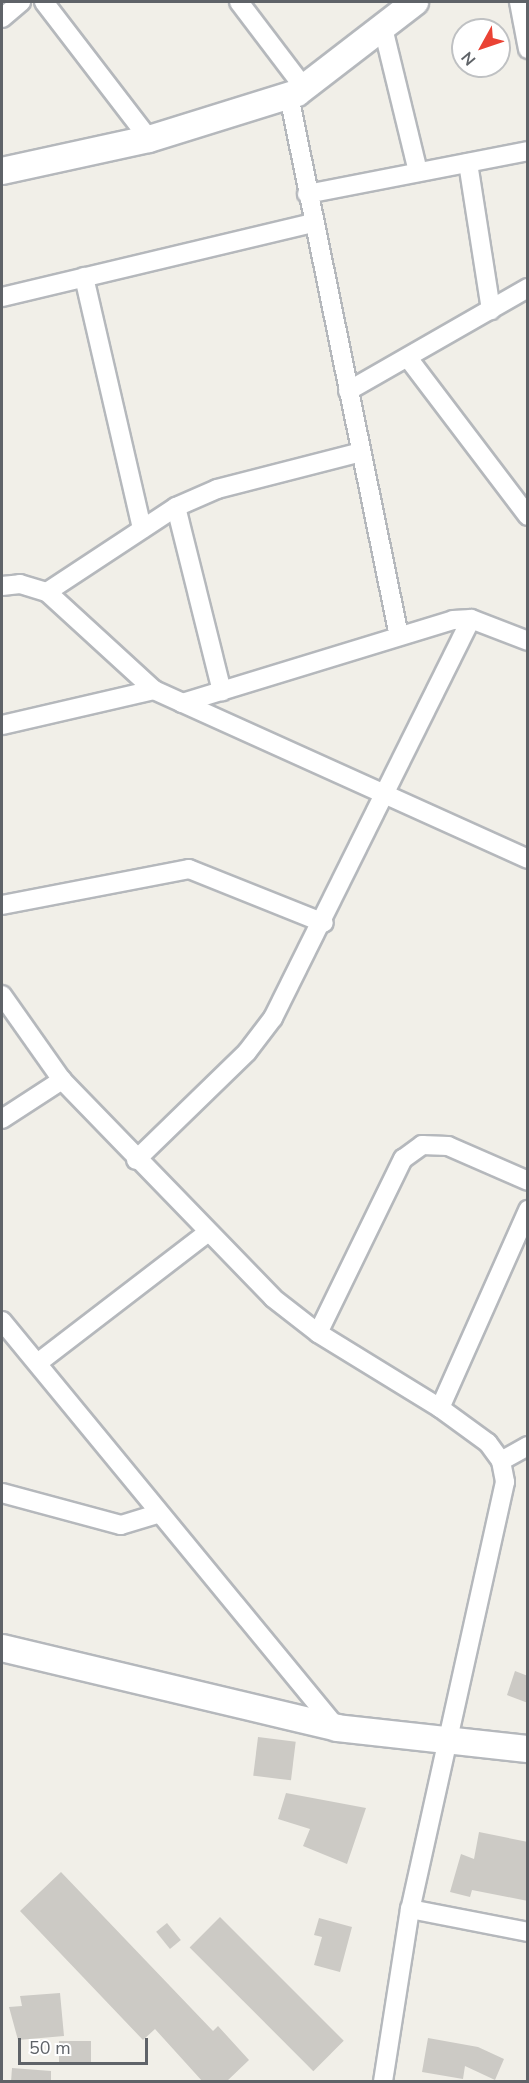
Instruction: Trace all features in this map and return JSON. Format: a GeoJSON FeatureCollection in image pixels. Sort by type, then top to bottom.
{"type":"FeatureCollection","features":[{"type":"Feature","properties":{"kind":"street"},"geometry":{"type":"LineString","coordinates":[[2,18],[21,2]]}},
{"type":"Feature","properties":{"kind":"street"},"geometry":{"type":"LineString","coordinates":[[44,2],[149,139]]}},
{"type":"Feature","properties":{"kind":"street"},"geometry":{"type":"LineString","coordinates":[[238,2],[297,93],[306,194],[399,636]]}},
{"type":"Feature","properties":{"kind":"street"},"geometry":{"type":"LineString","coordinates":[[2,171],[149,139],[297,93],[415,2]]}},
{"type":"Feature","properties":{"kind":"street"},"geometry":{"type":"LineString","coordinates":[[519,2],[528,49]]}},
{"type":"Feature","properties":{"kind":"street"},"geometry":{"type":"LineString","coordinates":[[383,28],[418,172]]}},
{"type":"Feature","properties":{"kind":"street"},"geometry":{"type":"LineString","coordinates":[[306,194],[528,152]]}},
{"type":"Feature","properties":{"kind":"street"},"geometry":{"type":"LineString","coordinates":[[468,163],[491,310]]}},
{"type":"Feature","properties":{"kind":"street"},"geometry":{"type":"LineString","coordinates":[[2,297],[312,223]]}},
{"type":"Feature","properties":{"kind":"street"},"geometry":{"type":"LineString","coordinates":[[84,277],[142,528]]}},
{"type":"Feature","properties":{"kind":"street"},"geometry":{"type":"LineString","coordinates":[[348,391],[491,310],[524,296]]}},
{"type":"Feature","properties":{"kind":"street"},"geometry":{"type":"LineString","coordinates":[[408,358],[528,516]]}},
{"type":"Feature","properties":{"kind":"street"},"geometry":{"type":"LineString","coordinates":[[47,592],[176,507],[217,489],[361,452]]}},
{"type":"Feature","properties":{"kind":"street"},"geometry":{"type":"LineString","coordinates":[[176,507],[222,691]]}},
{"type":"Feature","properties":{"kind":"street"},"geometry":{"type":"LineString","coordinates":[[2,586],[20,584],[47,592],[154,690],[528,859]]}},
{"type":"Feature","properties":{"kind":"street"},"geometry":{"type":"LineString","coordinates":[[136,1160],[246,1052],[273,1018],[324,923],[384,792],[471,619]]}},
{"type":"Feature","properties":{"kind":"street"},"geometry":{"type":"LineString","coordinates":[[182,703],[399,636],[471,619],[528,641]]}},
{"type":"Feature","properties":{"kind":"street"},"geometry":{"type":"LineString","coordinates":[[2,725],[154,690]]}},
{"type":"Feature","properties":{"kind":"street"},"geometry":{"type":"LineString","coordinates":[[2,904],[189,869],[324,923]]}},
{"type":"Feature","properties":{"kind":"street"},"geometry":{"type":"LineString","coordinates":[[2,995],[62,1080],[207,1233],[318,1333],[440,1408],[488,1443],[501,1461],[505,1482],[410,1909],[382,2082]]}},
{"type":"Feature","properties":{"kind":"street"},"geometry":{"type":"LineString","coordinates":[[2,1119],[62,1080]]}},
{"type":"Feature","properties":{"kind":"street"},"geometry":{"type":"LineString","coordinates":[[318,1333],[403,1159],[422,1145],[447,1146],[528,1182]]}},
{"type":"Feature","properties":{"kind":"street"},"geometry":{"type":"LineString","coordinates":[[440,1408],[528,1210]]}},
{"type":"Feature","properties":{"kind":"street"},"geometry":{"type":"LineString","coordinates":[[39,1362],[207,1233]]}},
{"type":"Feature","properties":{"kind":"street"},"geometry":{"type":"LineString","coordinates":[[2,1321],[39,1362],[158,1514],[337,1728]]}},
{"type":"Feature","properties":{"kind":"street"},"geometry":{"type":"LineString","coordinates":[[501,1461],[528,1446]]}},
{"type":"Feature","properties":{"kind":"street"},"geometry":{"type":"LineString","coordinates":[[2,1493],[121,1526],[158,1514]]}},
{"type":"Feature","properties":{"kind":"street"},"geometry":{"type":"LineString","coordinates":[[2,1648],[337,1728],[528,1749]]}},
{"type":"Feature","properties":{"kind":"street"},"geometry":{"type":"LineString","coordinates":[[410,1909],[528,1932]]}},
{"type":"Feature","properties":{"kind":"building"},"geometry":{"type":"Polygon","coordinates":[[[515,1671],[528,1676],[528,1703],[507,1695],[515,1671]]]}},
{"type":"Feature","properties":{"kind":"building"},"geometry":{"type":"Polygon","coordinates":[[[258,1737],[296,1742],[291,1780],[253,1776],[258,1737]]]}},
{"type":"Feature","properties":{"kind":"building"},"geometry":{"type":"Polygon","coordinates":[[[286,1793],[366,1808],[347,1864],[303,1846],[310,1829],[278,1819],[286,1793]]]}},
{"type":"Feature","properties":{"kind":"building"},"geometry":{"type":"Polygon","coordinates":[[[479,1832],[528,1842],[528,1901],[472,1890],[470,1897],[450,1892],[461,1854],[474,1859],[479,1832]]]}},
{"type":"Feature","properties":{"kind":"building"},"geometry":{"type":"Polygon","coordinates":[[[61,1872],[213,2031],[218,2026],[249,2060],[226,2082],[203,2082],[155,2029],[143,2040],[20,1911],[61,1872]]]}},
{"type":"Feature","properties":{"kind":"building"},"geometry":{"type":"Polygon","coordinates":[[[220,1917],[344,2041],[313,2071],[190,1947],[220,1917]]]}},
{"type":"Feature","properties":{"kind":"building"},"geometry":{"type":"Polygon","coordinates":[[[319,1918],[352,1927],[340,1972],[314,1965],[322,1937],[314,1935],[319,1918]]]}},
{"type":"Feature","properties":{"kind":"building"},"geometry":{"type":"Polygon","coordinates":[[[167,1923],[181,1940],[170,1949],[156,1932],[167,1923]]]}},
{"type":"Feature","properties":{"kind":"building"},"geometry":{"type":"Polygon","coordinates":[[[60,1993],[64,2036],[18,2040],[9,2007],[22,2006],[20,1996],[60,1993]]]}},
{"type":"Feature","properties":{"kind":"building"},"geometry":{"type":"Polygon","coordinates":[[[428,2038],[478,2047],[504,2059],[495,2080],[465,2066],[463,2079],[422,2072],[428,2038]]]}},
{"type":"Feature","properties":{"kind":"building"},"geometry":{"type":"Polygon","coordinates":[[[59,2041],[91,2041],[91,2062],[59,2062],[59,2041]]]}},
{"type":"Feature","properties":{"kind":"building"},"geometry":{"type":"Polygon","coordinates":[[[12,2068],[51,2071],[51,2082],[11,2082],[12,2068]]]}}]}
